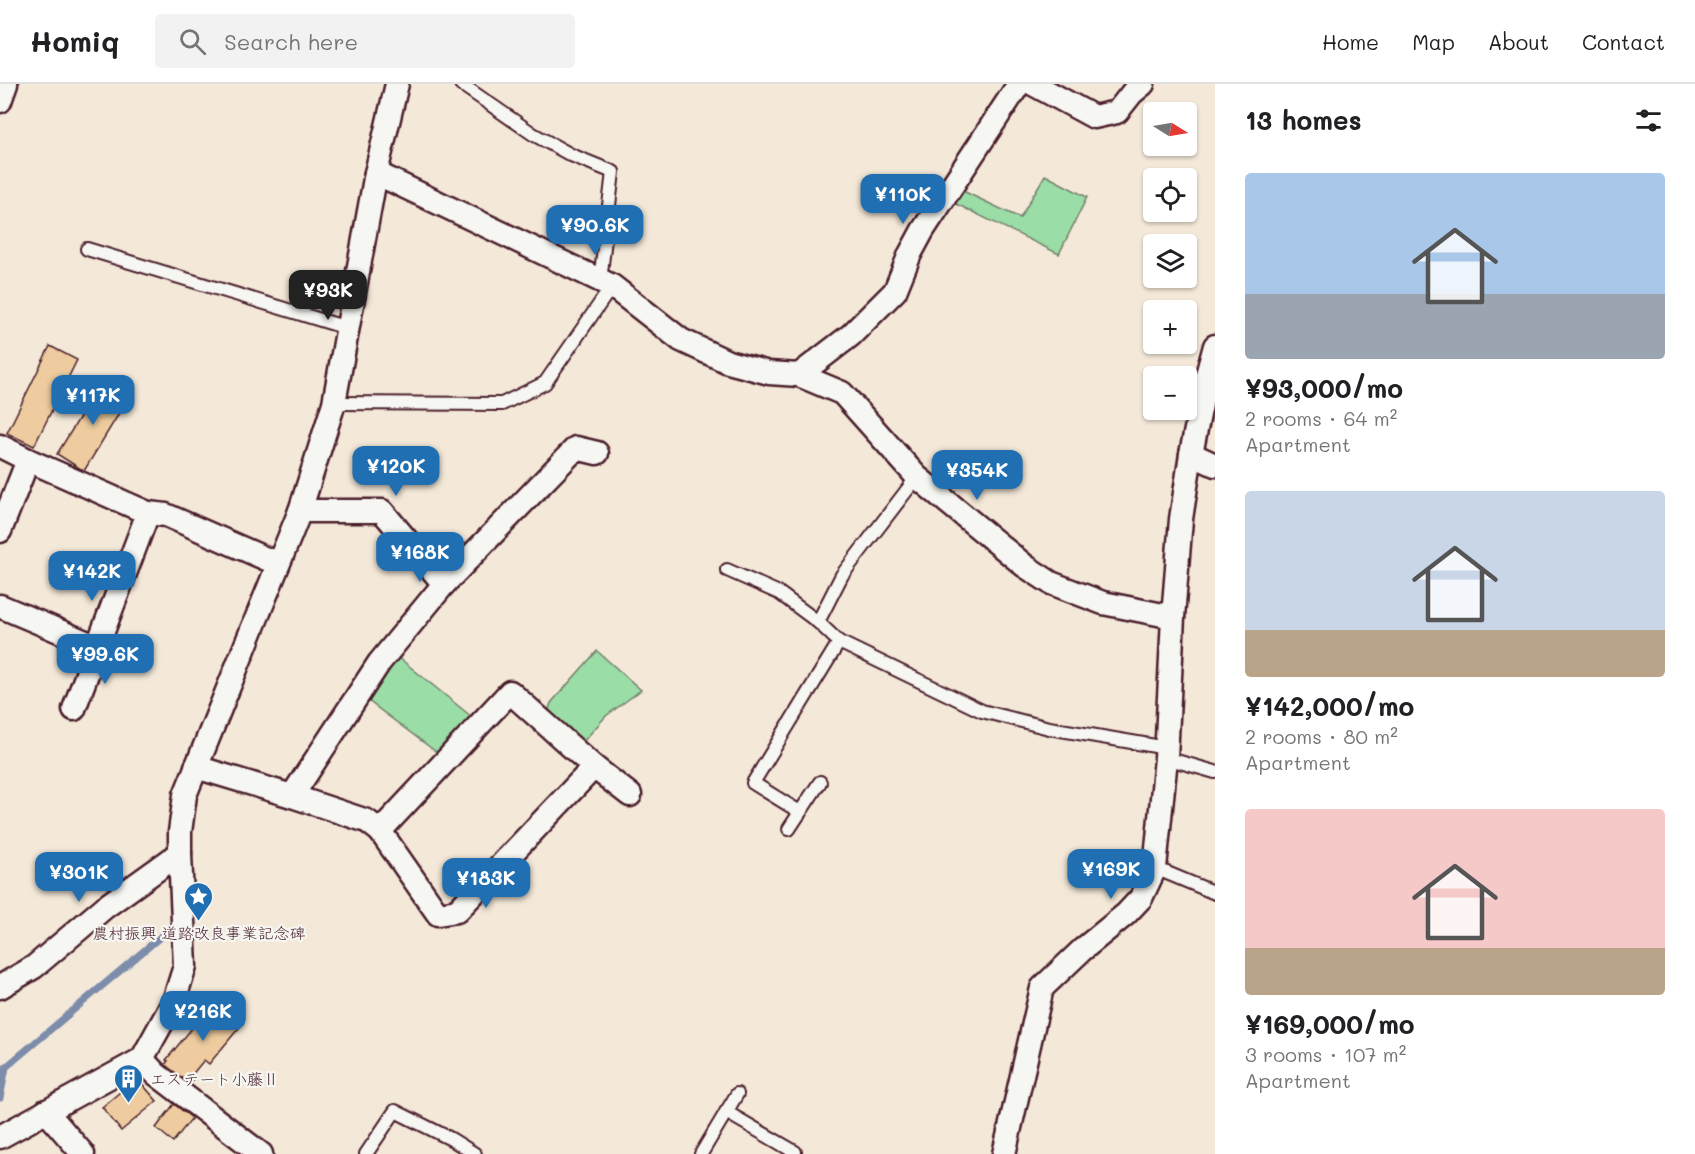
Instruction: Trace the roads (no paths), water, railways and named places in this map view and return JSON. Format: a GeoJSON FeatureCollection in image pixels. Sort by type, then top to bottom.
{"type":"FeatureCollection","features":[{"type":"Feature","properties":{"kind":"street"},"geometry":{"type":"LineString","coordinates":[[0,101],[6,84]]}},
{"type":"Feature","properties":{"kind":"street"},"geometry":{"type":"LineString","coordinates":[[0,1137],[142,1059],[174,1001],[185,966],[180,832],[185,795],[300,511],[334,403],[376,173],[397,84]]}},
{"type":"Feature","properties":{"kind":"street"},"geometry":{"type":"LineString","coordinates":[[799,375],[851,335],[895,291],[910,254],[923,230],[1019,84]]}},
{"type":"Feature","properties":{"kind":"street"},"geometry":{"type":"LineString","coordinates":[[1033,84],[1094,117],[1117,112],[1132,93],[1143,84]]}},
{"type":"Feature","properties":{"kind":"street"},"geometry":{"type":"LineString","coordinates":[[376,173],[606,284],[681,340],[729,362],[769,373],[799,375],[842,393],[917,477],[1025,566],[1051,583],[1103,603],[1173,617]]}},
{"type":"Feature","properties":{"kind":"street"},"geometry":{"type":"LineString","coordinates":[[1004,1154],[1042,988],[1082,950],[1126,914],[1141,898],[1155,868],[1167,753],[1173,617],[1181,519],[1191,454],[1215,346]]}},
{"type":"Feature","properties":{"kind":"street"},"geometry":{"type":"LineString","coordinates":[[0,446],[148,513],[166,515],[278,564]]}},
{"type":"Feature","properties":{"kind":"street"},"geometry":{"type":"LineString","coordinates":[[292,796],[379,663],[444,585],[576,448],[597,453]]}},
{"type":"Feature","properties":{"kind":"street"},"geometry":{"type":"LineString","coordinates":[[1191,454],[1215,465]]}},
{"type":"Feature","properties":{"kind":"street"},"geometry":{"type":"LineString","coordinates":[[0,531],[28,460]]}},
{"type":"Feature","properties":{"kind":"street"},"geometry":{"type":"LineString","coordinates":[[300,511],[382,511],[444,585]]}},
{"type":"Feature","properties":{"kind":"street"},"geometry":{"type":"LineString","coordinates":[[74,709],[148,513]]}},
{"type":"Feature","properties":{"kind":"street"},"geometry":{"type":"LineString","coordinates":[[0,606],[97,647]]}},
{"type":"Feature","properties":{"kind":"street"},"geometry":{"type":"LineString","coordinates":[[380,831],[510,692],[594,767],[630,795]]}},
{"type":"Feature","properties":{"kind":"street"},"geometry":{"type":"LineString","coordinates":[[196,767],[367,821],[380,831],[438,914],[457,911],[594,767]]}},
{"type":"Feature","properties":{"kind":"street"},"geometry":{"type":"LineString","coordinates":[[0,987],[34,967],[105,908],[180,853]]}},
{"type":"Feature","properties":{"kind":"street"},"geometry":{"type":"LineString","coordinates":[[142,1059],[156,1074],[261,1154]]}},
{"type":"Feature","properties":{"kind":"street"},"geometry":{"type":"LineString","coordinates":[[46,1111],[83,1154]]}},
{"type":"Feature","properties":{"kind":"lane"},"geometry":{"type":"LineString","coordinates":[[334,403],[502,404],[545,383],[606,284],[614,172],[571,155],[533,134],[461,84]]}},
{"type":"Feature","properties":{"kind":"lane"},"geometry":{"type":"LineString","coordinates":[[87,249],[347,328]]}},
{"type":"Feature","properties":{"kind":"lane"},"geometry":{"type":"LineString","coordinates":[[818,622],[842,575],[917,477]]}},
{"type":"Feature","properties":{"kind":"lane"},"geometry":{"type":"LineString","coordinates":[[728,570],[779,593],[818,622],[838,642],[982,711],[1167,753],[1215,772]]}},
{"type":"Feature","properties":{"kind":"lane"},"geometry":{"type":"LineString","coordinates":[[800,812],[753,783],[838,642]]}},
{"type":"Feature","properties":{"kind":"lane"},"geometry":{"type":"LineString","coordinates":[[789,829],[820,782]]}},
{"type":"Feature","properties":{"kind":"lane"},"geometry":{"type":"LineString","coordinates":[[1155,868],[1215,893]]}},
{"type":"Feature","properties":{"kind":"lane"},"geometry":{"type":"LineString","coordinates":[[701,1154],[737,1094]]}},
{"type":"Feature","properties":{"kind":"lane"},"geometry":{"type":"LineString","coordinates":[[366,1154],[395,1111],[451,1139],[475,1154]]}},
{"type":"Feature","properties":{"kind":"lane"},"geometry":{"type":"LineString","coordinates":[[726,1112],[795,1152],[794,1154]]}},
{"type":"Feature","properties":{"kind":"waterway"},"geometry":{"type":"LineString","coordinates":[[0,1098],[6,1067],[172,927]]}},
{"type":"Feature","properties":{"kind":"place","name":"農村振興 道路改良事業記念碑"},"geometry":{"type":"Point","coordinates":[199,922]}},
{"type":"Feature","properties":{"kind":"place","name":"エステート小藤Ⅱ"},"geometry":{"type":"Point","coordinates":[129,1104]}}]}
